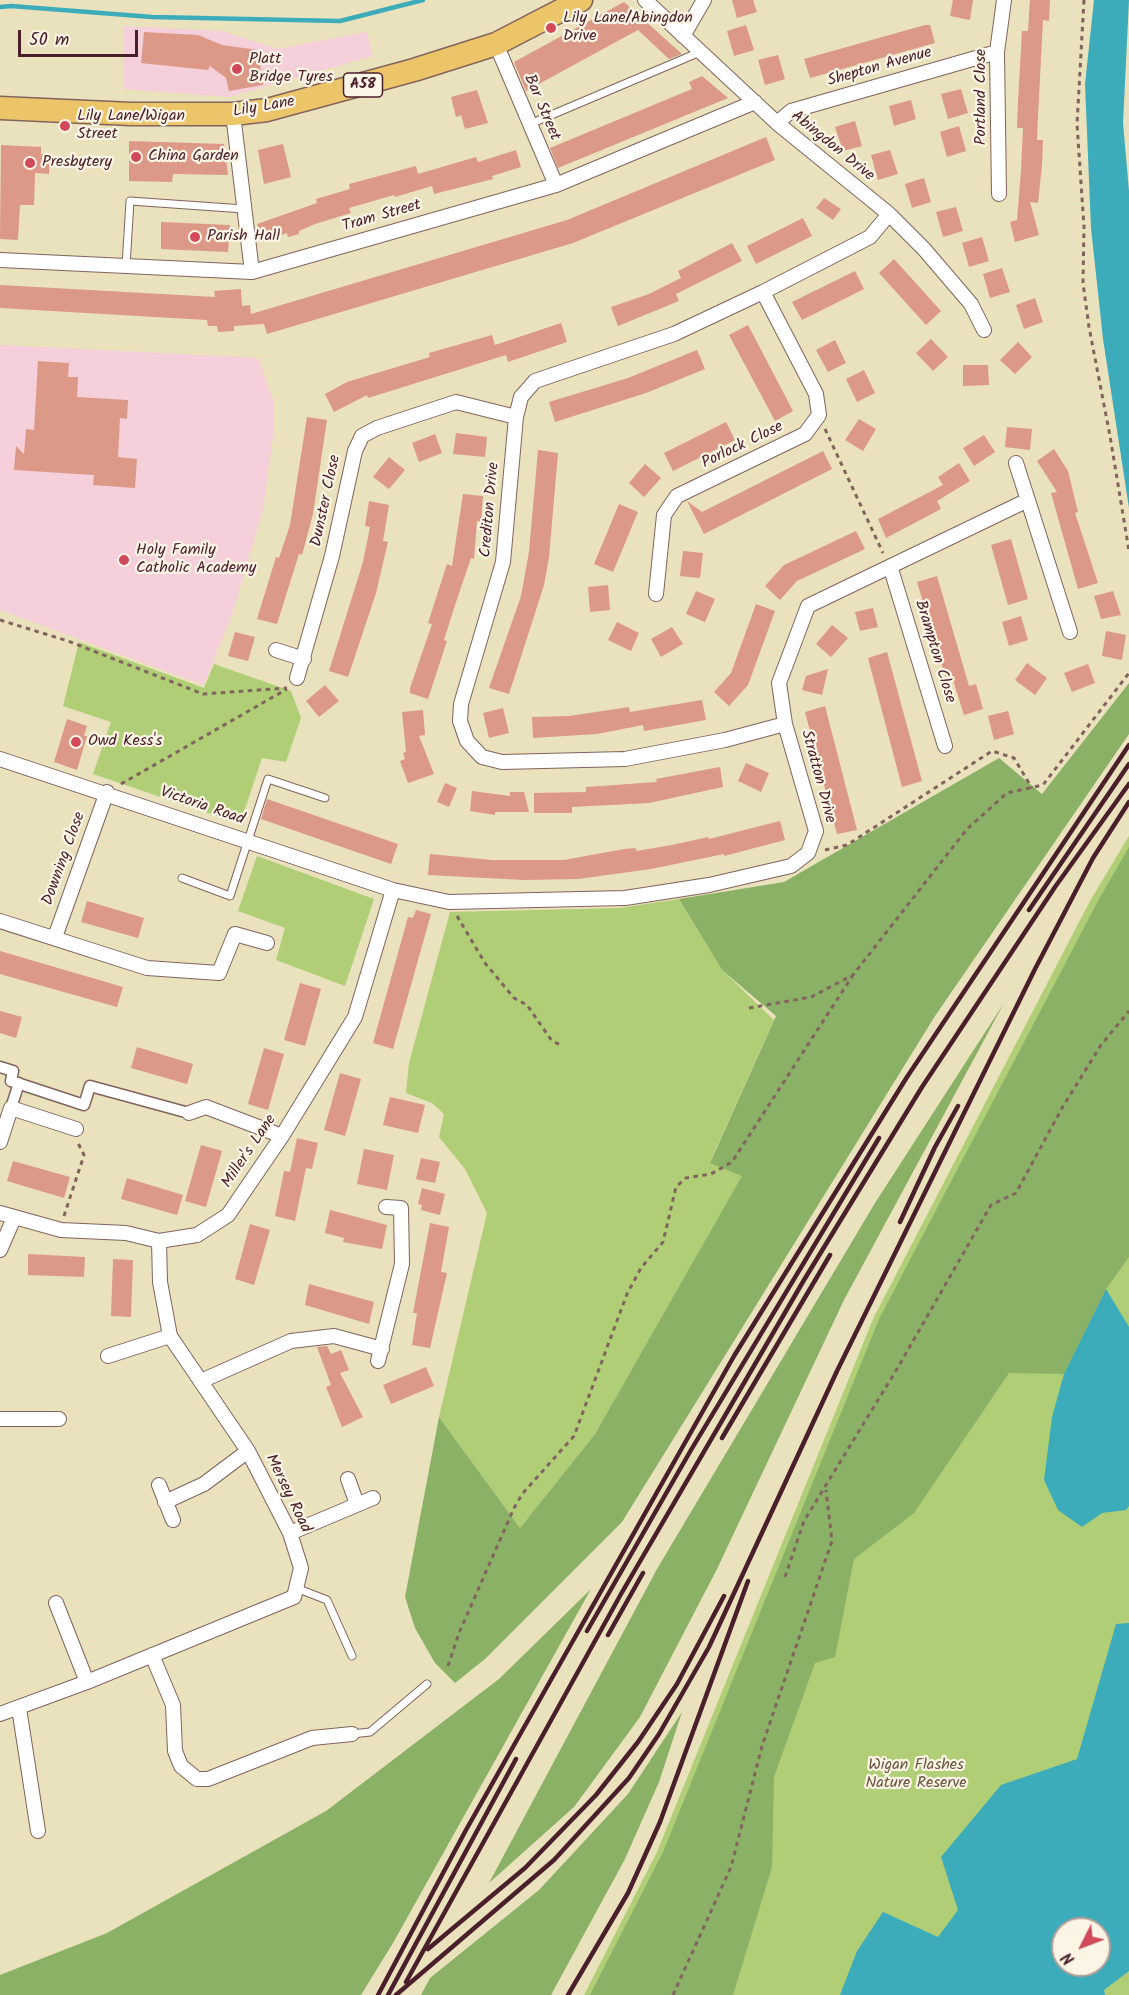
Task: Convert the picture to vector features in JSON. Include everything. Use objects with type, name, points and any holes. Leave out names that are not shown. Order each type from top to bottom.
[{"type":"main road","name":"Lily Lane","points":[[0,108],[132,114],[233,114],[267,110],[322,97],[496,44],[581,0]]},
{"type":"street","name":"Abingdon Drive","points":[[645,0],[777,123],[889,214],[924,249],[970,304],[984,330]]},
{"type":"street","points":[[683,36],[705,0]]},
{"type":"street","name":"Portland Close","points":[[999,194],[997,52],[1004,0]]},
{"type":"street","name":"Bar Street","points":[[496,44],[556,185]]},
{"type":"street","name":"Shepton Avenue","points":[[777,123],[791,111],[997,52]]},
{"type":"street","name":"Tram Street","points":[[0,260],[252,272],[556,185],[755,102]]},
{"type":"street","points":[[233,114],[252,272]]},
{"type":"street","name":"Crediton Drive","points":[[785,724],[725,740],[625,759],[502,762],[482,757],[467,741],[460,721],[461,704],[503,562],[516,417],[521,397],[535,381],[674,334],[763,292],[870,237],[889,214]]},
{"type":"street","points":[[763,292],[816,394],[819,415]]},
{"type":"street","name":"Dunster Close","points":[[297,678],[332,556],[355,451],[362,436],[377,428],[456,402],[516,417]]},
{"type":"street","name":"Porlock Close","points":[[656,594],[664,515],[677,496],[805,434],[819,415]]},
{"type":"street","points":[[1016,464],[1070,632]]},
{"type":"street","name":"Stratton Drive","points":[[808,853],[816,831],[785,724],[778,683],[808,606],[1028,500]]},
{"type":"street","name":"Brampton Close","points":[[891,568],[945,746]]},
{"type":"street","points":[[276,650],[304,659]]},
{"type":"street","name":"Victoria Road","points":[[0,759],[107,792],[393,890]]},
{"type":"street","name":"Downing Close","points":[[55,937],[107,792]]},
{"type":"street","points":[[393,890],[448,902],[625,898],[709,885],[791,866],[808,853]]},
{"type":"street","name":"Miller's Lane","points":[[0,1213],[61,1230],[126,1233],[159,1241],[197,1235],[228,1215],[282,1136],[355,1017],[393,890]]},
{"type":"street","points":[[0,921],[147,968],[219,973],[235,934],[267,943]]},
{"type":"street","points":[[0,1067],[13,1071],[11,1080],[84,1105],[90,1086],[189,1113],[206,1107],[282,1136]]},
{"type":"street","points":[[0,1142],[19,1083]]},
{"type":"street","points":[[10,1108],[76,1129]]},
{"type":"street","points":[[201,1381],[291,1341],[334,1336],[380,1355],[402,1264],[401,1208],[386,1207]]},
{"type":"street","points":[[0,1250],[14,1218]]},
{"type":"street","name":"Mersey Road","points":[[159,1241],[160,1282],[170,1336],[248,1451],[290,1533],[301,1568],[296,1588]]},
{"type":"street","points":[[108,1356],[170,1336]]},
{"type":"street","points":[[0,1419],[59,1419]]},
{"type":"street","points":[[165,1502],[204,1484],[248,1451]]},
{"type":"street","points":[[348,1479],[357,1504]]},
{"type":"street","points":[[159,1485],[173,1520]]},
{"type":"street","points":[[290,1533],[373,1498]]},
{"type":"street","points":[[0,1714],[87,1682],[294,1597],[296,1588]]},
{"type":"street","points":[[56,1604],[87,1682]]},
{"type":"street","points":[[152,1655],[173,1705],[175,1751],[181,1766],[197,1779],[208,1779],[312,1738],[352,1734]]},
{"type":"street","points":[[19,1708],[38,1831]]},
{"type":"lane","points":[[530,124],[700,52]]},
{"type":"lane","points":[[126,266],[130,201],[244,209]]},
{"type":"lane","points":[[182,878],[230,896],[268,779],[325,798]]},
{"type":"lane","points":[[296,1588],[327,1600],[352,1656]]},
{"type":"lane","points":[[352,1734],[370,1732],[427,1684]]},
{"type":"path","points":[[1084,0],[1077,124],[1084,227],[1083,283],[1129,551]]},
{"type":"path","points":[[819,415],[891,568]]},
{"type":"path","points":[[0,620],[68,641],[203,694],[290,687],[107,792]]},
{"type":"path","points":[[448,1666],[484,1572],[504,1534],[514,1508],[523,1493],[574,1436],[627,1294],[641,1268],[663,1242],[676,1187],[686,1178],[711,1174],[732,1162],[853,975],[967,829],[1007,793],[1043,785],[1129,673]]},
{"type":"path","points":[[808,853],[847,845],[992,751],[1014,758],[1032,788]]},
{"type":"path","points":[[448,902],[485,963],[514,998],[527,1005],[552,1041],[561,1045]]},
{"type":"path","points":[[749,1008],[811,997],[853,975]]},
{"type":"path","points":[[785,1577],[804,1521],[826,1488],[991,1205],[1016,1193],[1073,1090],[1101,1045],[1129,1011]]},
{"type":"path","points":[[61,1230],[84,1155],[74,1134],[76,1129]]},
{"type":"path","points":[[673,1995],[731,1867],[762,1746],[832,1541],[826,1488]]},
{"type":"shaded area","points":[[123,26],[222,31],[277,49],[367,32],[373,56],[229,97],[123,89]]},
{"type":"shaded area","name":"Holy Family Catholic Academy","points":[[0,345],[258,358],[274,402],[273,437],[263,509],[233,612],[204,685],[0,610]]},
{"type":"green space","points":[[79,642],[204,688],[214,664],[291,691],[301,718],[286,762],[262,758],[240,824],[93,774],[111,722],[63,706]]},
{"type":"green space","points":[[1129,683],[1129,734],[935,1016],[622,1522],[485,1659],[455,1683],[435,1663],[415,1628],[405,1597],[439,1417],[520,1528],[595,1434],[742,1176],[710,1163],[776,1016],[722,970],[679,899],[784,882],[999,758],[1042,794]]},
{"type":"green space","name":"Wigan Flashes Nature Reserve","points":[[1129,836],[1129,1995],[584,1995],[657,1852],[873,1319],[1090,901]]},
{"type":"green space","points":[[1129,847],[1129,1257],[1106,1289],[1064,1374],[1009,1373],[914,1513],[854,1559],[835,1657],[815,1663],[774,1777],[772,1867],[733,1995],[590,1995],[663,1852],[879,1319],[1099,899]]},
{"type":"green space","points":[[257,856],[374,899],[345,986],[276,960],[285,928],[238,911]]},
{"type":"green space","points":[[679,899],[722,970],[774,1020],[710,1162],[743,1176],[595,1434],[520,1528],[439,1417],[487,1213],[465,1169],[439,1137],[444,1114],[432,1103],[406,1093],[409,1063],[450,912],[619,908]]},
{"type":"green space","points":[[1004,1003],[844,1300],[717,1569],[640,1717],[574,1807],[489,1883],[657,1569],[875,1203]]},
{"type":"green space","points":[[591,1589],[393,1943],[361,1995],[0,1995],[0,1975],[107,1933],[326,1811],[499,1679]]},
{"type":"green space","points":[[682,1712],[659,1782],[625,1859],[551,1995],[421,1995],[430,1978],[539,1890],[628,1794]]},
{"type":"water","points":[[1094,0],[1129,0],[1123,123],[1129,191],[1129,508],[1103,339],[1091,228],[1085,84]]},
{"type":"water","points":[[1106,1289],[1129,1327],[1129,1506],[1126,1510],[1102,1513],[1082,1527],[1058,1510],[1044,1480],[1052,1417],[1064,1374]]},
{"type":"water","points":[[1129,1623],[1129,1971],[1104,1990],[1105,1995],[840,1995],[857,1951],[883,1912],[938,1937],[958,1910],[941,1857],[1001,1785],[1077,1759],[1116,1624]]},
{"type":"building","points":[[732,0],[753,0],[757,12],[737,18]]},
{"type":"building","points":[[953,0],[973,0],[970,20],[950,16]]},
{"type":"building","points":[[1030,0],[1050,0],[1049,21],[1043,20],[1038,116],[1037,140],[1043,140],[1042,165],[1038,203],[1030,202],[1039,235],[1015,242],[1010,222],[1017,220],[1023,128],[1017,128],[1022,31],[1028,31]]},
{"type":"building","points":[[624,2],[682,54],[669,59],[638,30],[526,91],[514,62]]},
{"type":"building","points":[[746,25],[754,50],[734,56],[727,31]]},
{"type":"building","points":[[930,25],[935,43],[810,78],[804,59]]},
{"type":"building","points":[[144,32],[198,35],[222,45],[258,50],[263,85],[229,91],[226,78],[210,66],[208,70],[141,63]]},
{"type":"building","points":[[778,55],[785,79],[765,85],[758,60]]},
{"type":"building","points":[[702,76],[728,98],[558,168],[550,148],[692,89],[689,82]]},
{"type":"building","points":[[961,89],[968,113],[948,119],[941,94]]},
{"type":"building","points":[[477,90],[488,123],[465,129],[461,115],[456,117],[451,97]]},
{"type":"building","points":[[911,100],[916,119],[894,126],[889,106]]},
{"type":"building","points":[[855,121],[862,146],[843,151],[835,127]]},
{"type":"building","points":[[959,126],[966,151],[947,157],[940,132]]},
{"type":"building","points":[[766,137],[775,160],[573,243],[267,334],[264,324],[234,326],[234,331],[218,332],[217,326],[208,326],[207,320],[0,308],[0,285],[215,297],[214,291],[241,289],[242,306],[250,305],[251,314],[567,220]]},
{"type":"building","points":[[129,141],[224,144],[228,175],[173,174],[172,182],[129,181]]},
{"type":"building","points":[[283,144],[291,177],[264,184],[258,150]]},
{"type":"building","points":[[1,145],[41,147],[41,154],[50,154],[49,174],[35,173],[34,205],[20,205],[18,240],[0,239]]},
{"type":"building","points":[[516,150],[521,167],[492,176],[493,179],[434,194],[432,186],[395,197],[394,195],[349,208],[351,213],[315,224],[299,231],[299,234],[288,237],[287,233],[263,241],[257,224],[317,203],[316,199],[350,189],[349,184],[416,166],[418,174],[476,157],[478,162]]},
{"type":"building","points":[[890,150],[898,174],[878,180],[871,155]]},
{"type":"building","points":[[924,178],[931,202],[912,208],[905,184]]},
{"type":"building","points":[[824,198],[841,209],[833,220],[816,208]]},
{"type":"building","points":[[956,207],[963,231],[943,237],[936,212]]},
{"type":"building","points":[[803,218],[812,236],[756,264],[747,246]]},
{"type":"building","name":"Parish Hall","points":[[161,222],[230,225],[228,252],[161,249]]},
{"type":"building","points":[[982,237],[989,261],[969,267],[962,243]]},
{"type":"building","points":[[732,243],[742,261],[676,294],[679,301],[618,326],[611,307],[649,294],[681,278],[678,271]]},
{"type":"building","points":[[894,259],[941,311],[926,325],[879,273]]},
{"type":"building","points":[[1002,268],[1010,292],[990,298],[983,274]]},
{"type":"building","points":[[855,271],[864,289],[802,320],[792,302]]},
{"type":"building","points":[[1035,298],[1043,322],[1024,329],[1016,305]]},
{"type":"building","points":[[561,323],[567,342],[508,362],[506,355],[368,398],[367,395],[334,412],[325,394],[347,382],[430,357],[429,353],[492,335],[495,345]]},
{"type":"building","points":[[748,325],[793,411],[775,421],[729,335]]},
{"type":"building","points":[[931,339],[948,357],[933,371],[916,353]]},
{"type":"building","points":[[835,340],[846,363],[828,372],[816,350]]},
{"type":"building","points":[[1018,342],[1032,357],[1015,374],[1000,360]]},
{"type":"building","points":[[697,350],[705,369],[646,393],[555,422],[549,402],[628,378]]},
{"type":"building","points":[[38,361],[69,363],[68,377],[78,377],[77,397],[128,400],[127,419],[120,418],[118,457],[137,459],[135,488],[93,485],[94,475],[14,470],[16,446],[24,454],[26,429],[34,430]]},
{"type":"building","points":[[963,365],[988,365],[989,385],[963,386]]},
{"type":"building","points":[[864,370],[875,393],[857,402],[846,379]]},
{"type":"building","points":[[307,417],[327,420],[313,514],[302,555],[299,554],[277,624],[257,619],[276,557],[279,558],[290,525]]},
{"type":"building","points":[[859,419],[876,429],[863,451],[845,440]]},
{"type":"building","points":[[726,422],[735,440],[673,471],[664,453]]},
{"type":"building","points":[[1007,427],[1032,429],[1030,450],[1005,447]]},
{"type":"building","points":[[456,433],[487,437],[485,457],[453,454]]},
{"type":"building","points":[[435,434],[442,453],[419,462],[412,443]]},
{"type":"building","points":[[984,435],[995,452],[974,466],[963,448]]},
{"type":"building","points":[[1054,449],[1068,471],[1078,512],[1075,513],[1098,583],[1078,589],[1051,493],[1057,492],[1037,461]]},
{"type":"building","points":[[538,450],[558,453],[549,557],[544,585],[509,694],[489,688],[521,596],[529,552]]},
{"type":"building","points":[[823,451],[832,469],[704,534],[687,501],[702,512]]},
{"type":"building","points":[[389,457],[405,470],[389,489],[373,477]]},
{"type":"building","points":[[959,463],[970,481],[937,501],[941,509],[886,538],[878,519],[943,485],[938,477]]},
{"type":"building","points":[[645,464],[661,478],[644,497],[629,483]]},
{"type":"building","points":[[463,494],[483,496],[481,522],[477,521],[474,559],[471,558],[455,605],[444,640],[447,641],[428,699],[410,693],[410,688],[432,624],[428,623],[447,564],[452,566]]},
{"type":"building","points":[[369,501],[389,505],[383,541],[388,542],[376,593],[348,677],[329,671],[363,562],[370,527],[365,526]]},
{"type":"building","points":[[619,504],[638,512],[613,572],[594,564]]},
{"type":"building","points":[[856,531],[865,549],[797,581],[780,600],[765,586],[784,565]]},
{"type":"building","points":[[1011,539],[1028,599],[1008,605],[991,545]]},
{"type":"building","points":[[683,551],[703,553],[700,578],[680,576]]},
{"type":"building","points":[[937,576],[969,686],[976,684],[983,709],[964,715],[952,677],[946,679],[917,582]]},
{"type":"building","points":[[608,585],[610,610],[590,612],[588,587]]},
{"type":"building","points":[[696,591],[715,599],[705,622],[686,614]]},
{"type":"building","points":[[1113,591],[1121,615],[1101,619],[1094,596]]},
{"type":"building","points":[[756,604],[775,611],[748,685],[729,706],[714,692],[731,673]]},
{"type":"building","points":[[873,608],[878,627],[860,631],[855,612]]},
{"type":"building","points":[[1021,616],[1028,640],[1009,646],[1002,622]]},
{"type":"building","points":[[617,622],[639,633],[631,651],[608,640]]},
{"type":"building","points":[[832,625],[848,638],[831,657],[816,644]]},
{"type":"building","points":[[672,627],[683,644],[661,657],[651,639]]},
{"type":"building","points":[[1106,631],[1126,635],[1122,660],[1102,656]]},
{"type":"building","points":[[235,632],[255,637],[248,661],[228,656]]},
{"type":"building","points":[[887,652],[922,781],[902,787],[868,658]]},
{"type":"building","points":[[1027,663],[1047,678],[1035,695],[1015,680]]},
{"type":"building","points":[[1088,664],[1095,683],[1072,692],[1064,673]]},
{"type":"building","points":[[828,669],[822,695],[802,690],[806,676]]},
{"type":"building","points":[[325,685],[339,701],[319,717],[306,701]]},
{"type":"building","points":[[702,700],[706,720],[644,731],[643,725],[597,734],[533,738],[532,717],[569,716],[629,707],[630,712]]},
{"type":"building","points":[[825,706],[857,830],[837,834],[805,712]]},
{"type":"building","points":[[503,708],[509,733],[489,738],[483,713]]},
{"type":"building","points":[[423,710],[425,735],[419,736],[434,774],[408,783],[400,761],[405,759],[403,753],[406,752],[402,712]]},
{"type":"building","points":[[1008,711],[1014,734],[994,740],[988,716]]},
{"type":"building","name":"Owd Kess's","points":[[67,719],[87,726],[84,736],[87,736],[77,770],[54,762]]},
{"type":"building","points":[[746,763],[769,773],[761,792],[738,781]]},
{"type":"building","points":[[720,767],[723,787],[649,803],[572,807],[572,813],[534,813],[534,793],[586,792],[586,787],[657,782],[656,779]]},
{"type":"building","points":[[445,783],[457,788],[449,807],[437,802]]},
{"type":"building","points":[[472,791],[510,796],[510,792],[524,792],[529,812],[495,812],[495,815],[470,811]]},
{"type":"building","points":[[267,799],[398,844],[391,864],[261,819]]},
{"type":"building","points":[[780,821],[785,840],[724,856],[724,854],[651,869],[578,879],[524,880],[428,875],[430,854],[492,860],[564,860],[624,849],[636,848],[636,851],[708,837],[709,839]]},
{"type":"building","points":[[87,901],[144,918],[138,938],[81,922]]},
{"type":"building","points":[[416,910],[431,914],[393,1049],[373,1043],[408,917],[413,918]]},
{"type":"building","points":[[0,951],[123,987],[117,1007],[0,974]]},
{"type":"building","points":[[300,983],[321,989],[305,1046],[284,1040]]},
{"type":"building","points":[[0,1011],[22,1017],[16,1038],[0,1033]]},
{"type":"building","points":[[137,1047],[193,1064],[187,1084],[131,1068]]},
{"type":"building","points":[[264,1048],[284,1054],[268,1110],[248,1104]]},
{"type":"building","points":[[340,1073],[361,1079],[345,1136],[324,1130]]},
{"type":"building","points":[[390,1097],[425,1105],[418,1133],[383,1125]]},
{"type":"building","points":[[297,1138],[318,1143],[312,1169],[306,1168],[295,1221],[275,1216],[284,1171],[290,1172]]},
{"type":"building","points":[[201,1145],[222,1151],[206,1207],[185,1201]]},
{"type":"building","points":[[364,1149],[394,1155],[387,1190],[357,1184]]},
{"type":"building","points":[[421,1158],[440,1162],[435,1183],[416,1179]]},
{"type":"building","points":[[13,1161],[70,1177],[64,1198],[7,1181]]},
{"type":"building","points":[[127,1178],[183,1195],[177,1215],[121,1199]]},
{"type":"building","points":[[422,1188],[445,1194],[440,1215],[421,1210],[422,1205],[418,1204]]},
{"type":"building","points":[[330,1210],[387,1225],[382,1249],[343,1242],[344,1238],[325,1233]]},
{"type":"building","points":[[430,1223],[449,1227],[441,1272],[447,1273],[430,1348],[412,1345],[417,1313],[413,1313]]},
{"type":"building","points":[[250,1224],[270,1230],[254,1285],[235,1279]]},
{"type":"building","points":[[28,1254],[85,1257],[84,1277],[28,1275]]},
{"type":"building","points":[[113,1259],[133,1260],[131,1317],[111,1316]]},
{"type":"building","points":[[309,1284],[374,1302],[369,1324],[305,1305]]},
{"type":"building","points":[[327,1346],[331,1354],[341,1350],[349,1370],[340,1373],[363,1417],[342,1427],[326,1387],[331,1385],[317,1347]]},
{"type":"building","points":[[426,1367],[434,1386],[391,1404],[383,1385]]},
{"type":"waterway","points":[[0,7],[152,17],[340,21],[423,0]]},
{"type":"railway","points":[[378,1995],[466,1830],[734,1356],[907,1077],[1129,745]]},
{"type":"railway","points":[[1029,910],[1129,764]]},
{"type":"railway","points":[[406,1982],[621,1594],[804,1280],[922,1087],[1055,887],[1129,784]]},
{"type":"railway","points":[[396,1995],[554,1860],[629,1778],[659,1734],[709,1647],[837,1371],[1035,969],[1093,858],[1129,802]]},
{"type":"railway","points":[[900,1222],[935,1147],[958,1106]]},
{"type":"railway","points":[[587,1631],[691,1450],[879,1138]]},
{"type":"railway","points":[[722,1438],[830,1255]]},
{"type":"railway","points":[[608,1635],[643,1573]]},
{"type":"railway","points":[[568,1995],[628,1893],[660,1822],[748,1581]]},
{"type":"railway","points":[[428,1949],[525,1868],[596,1795],[638,1742],[677,1684],[724,1596]]},
{"type":"railway","points":[[388,1995],[516,1759]]},
{"type":"place","name":"Lily Lane/Abingdon Drive","points":[[551,28]]},
{"type":"place","name":"Platt Bridge Tyres","points":[[237,69]]},
{"type":"place","name":"Lily Lane/Wigan Street","points":[[65,126]]},
{"type":"place","name":"China Garden","points":[[136,157]]},
{"type":"place","name":"Presbytery","points":[[30,163]]},
{"type":"place","name":"Parish Hall","points":[[195,237]]},
{"type":"place","name":"Holy Family Catholic Academy","points":[[124,560]]},
{"type":"place","name":"Owd Kess's","points":[[76,742]]}]
